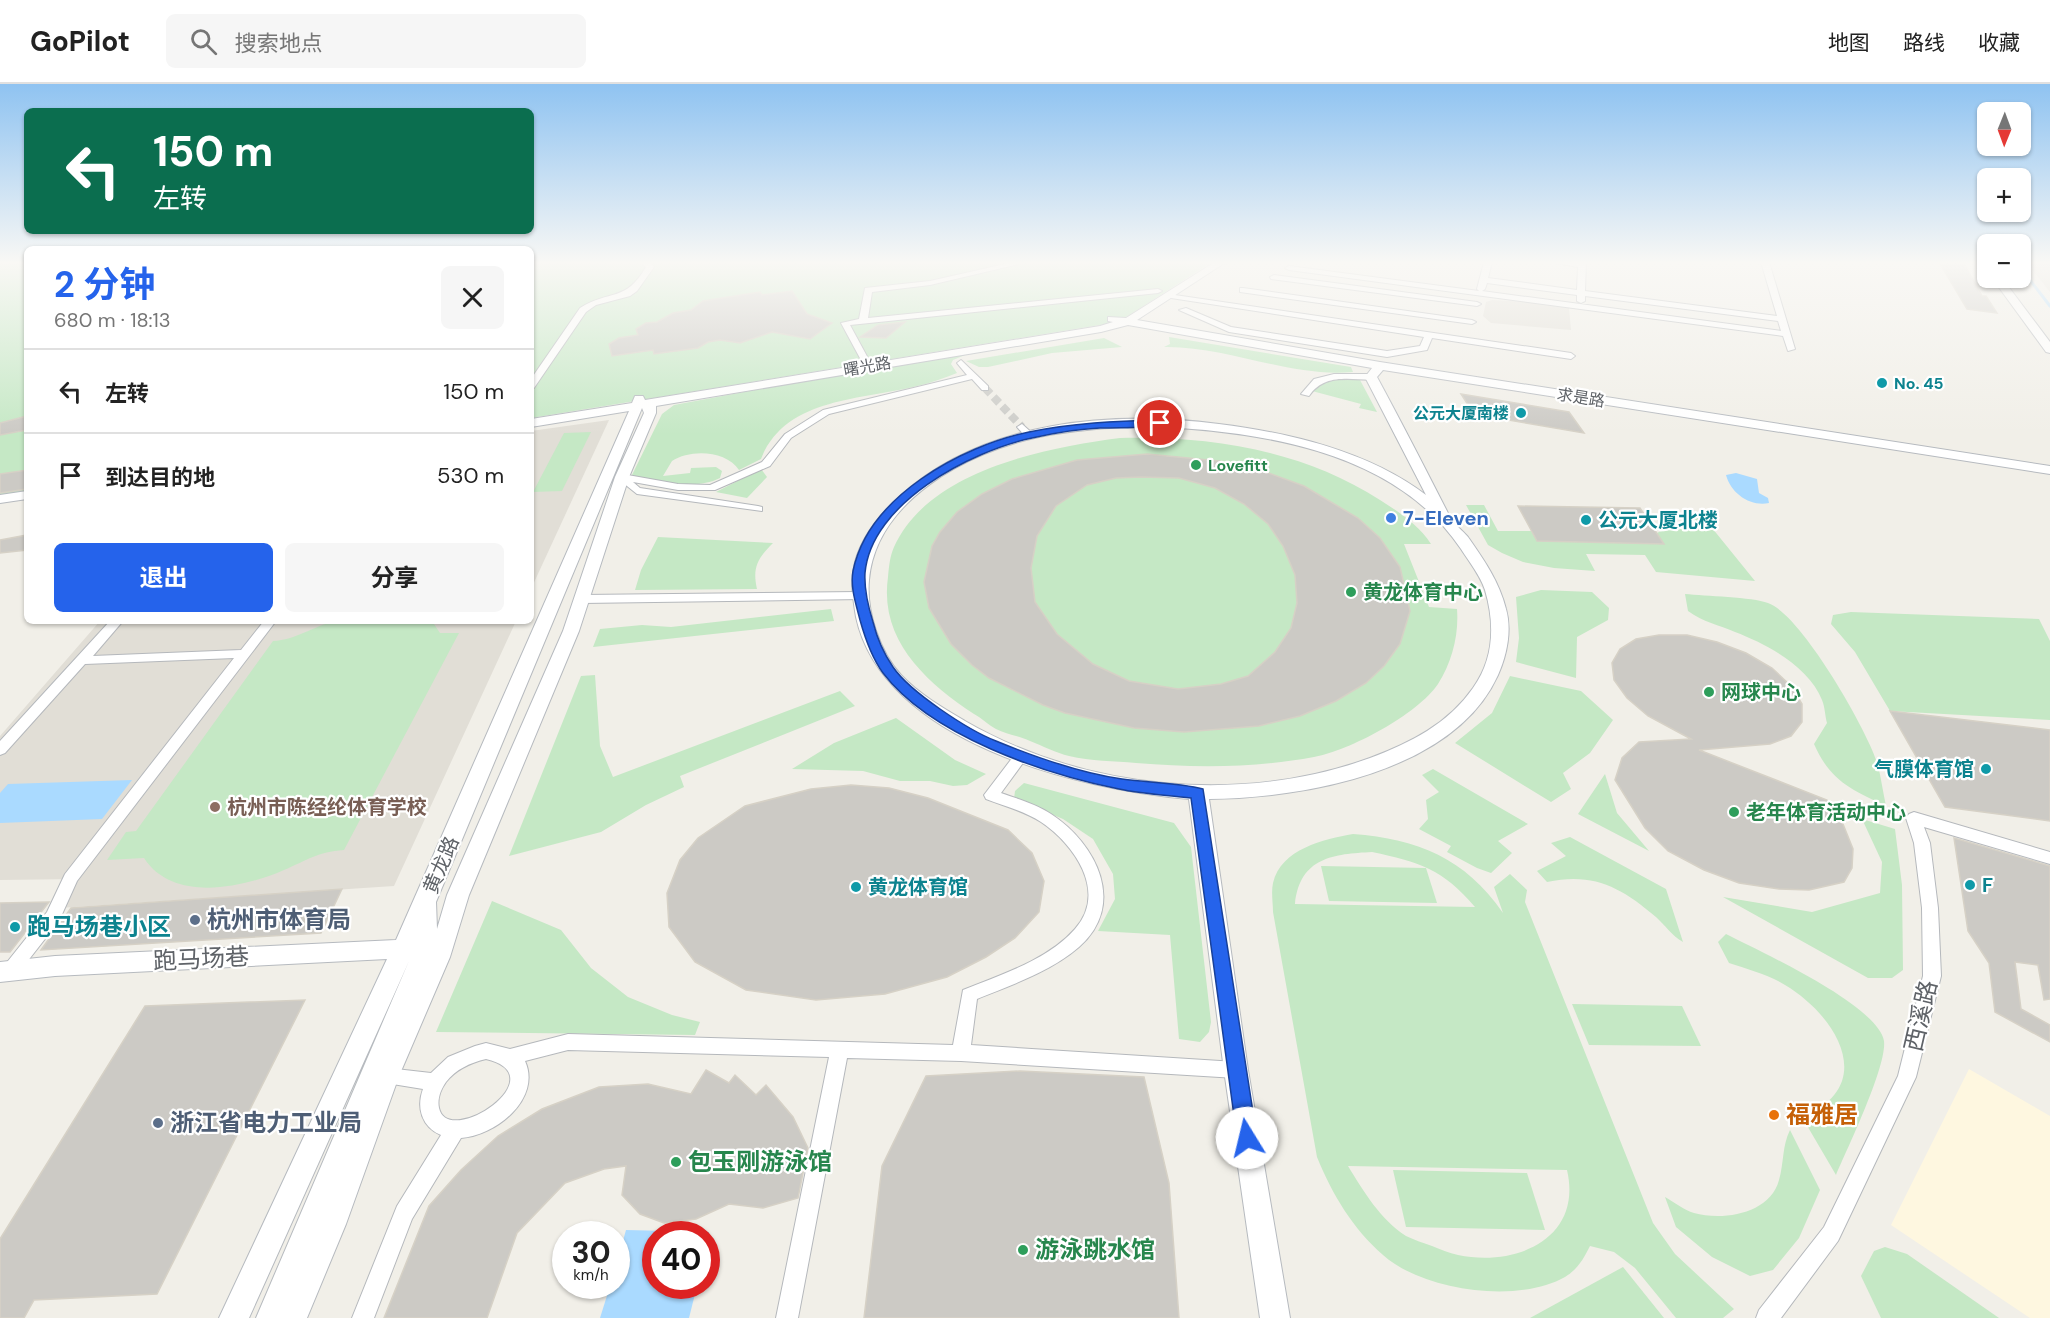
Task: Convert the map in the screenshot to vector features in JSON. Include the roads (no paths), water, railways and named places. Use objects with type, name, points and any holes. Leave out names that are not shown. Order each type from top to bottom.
[{"type":"main road","name":"曙光路","points":[[534,416],[642,404],[865,360],[1108,320]]},
{"type":"main road","name":"求是路","points":[[1115,320],[1380,366],[2050,471]]},
{"type":"main road","name":"曙光路","points":[[534,422],[1131,320]]},
{"type":"main road","points":[[2028,320],[2050,350]]},
{"type":"main road","points":[[1380,366],[1371,377],[1445,518],[1491,583],[1500,612],[1498,660],[1485,690],[1455,719],[1426,741],[1404,752],[1348,772],[1287,788],[1198,793],[1120,784],[1020,756],[990,744],[952,723],[899,683],[884,664],[871,638],[860,596],[859,572],[869,541],[889,513],[909,493],[973,454],[1025,431],[1141,422],[1197,424],[1254,431],[1342,458],[1395,480],[1445,518]]},
{"type":"main road","name":"黄龙路","points":[[234,1318],[426,900],[535,645],[642,404],[650,413],[629,484],[566,642],[458,895],[439,957],[387,1076],[332,1224],[292,1318]]},
{"type":"main road","points":[[0,492],[24,489]]},
{"type":"main road","points":[[0,499],[24,495]]},
{"type":"main road","points":[[535,645],[544,638],[554,635],[566,642]]},
{"type":"main road","points":[[1198,793],[1236,1070],[1275,1318]]},
{"type":"main road","points":[[271,1318],[425,951],[426,900]]},
{"type":"main road","name":"跑马场巷","points":[[5,972],[55,966],[402,949]]},
{"type":"street","points":[[534,382],[576,320]]},
{"type":"street","points":[[865,360],[845,323],[877,320]]},
{"type":"street","points":[[1206,320],[1229,329],[1387,354],[1424,348],[1429,335]]},
{"type":"street","points":[[1327,320],[1571,356]]},
{"type":"street","points":[[1455,320],[1472,322],[1466,340]]},
{"type":"street","points":[[1680,320],[1787,334]]},
{"type":"street","points":[[1782,320],[1791,349]]},
{"type":"street","points":[[961,363],[985,388]]},
{"type":"street","points":[[629,484],[711,488],[766,464],[788,435],[826,412],[974,376]]},
{"type":"street","points":[[1306,394],[1317,380],[1332,377],[1371,377]]},
{"type":"street","points":[[629,484],[758,508]]},
{"type":"street","points":[[582,599],[860,596]]},
{"type":"street","points":[[0,750],[114,624]]},
{"type":"street","points":[[5,972],[53,916],[71,878],[268,624]]},
{"type":"street","points":[[82,660],[244,654]]},
{"type":"street","points":[[961,1053],[969,995],[1048,958],[1082,933],[1096,904],[1095,872],[1075,841],[1045,817],[991,795],[1020,756]]},
{"type":"street","name":"西溪路","points":[[1767,1318],[1831,1234],[1907,1077],[1932,976],[1930,909],[1922,843],[1914,818],[2050,858]]},
{"type":"street","points":[[510,1057],[568,1042],[961,1053],[1236,1070]]},
{"type":"street","points":[[787,1318],[840,1049]]},
{"type":"street","points":[[499,1052],[510,1057],[518,1065],[519,1088],[512,1101],[486,1123],[470,1129],[455,1130],[441,1126],[432,1119],[429,1101],[435,1082],[457,1060],[472,1054],[499,1052]]},
{"type":"street","points":[[387,1076],[435,1082]]},
{"type":"street","points":[[363,1318],[404,1213],[455,1130]]},
{"type":"water","points":[[1736,473],[1757,479],[1759,493],[1768,498],[1769,503],[1755,503],[1737,493],[1726,475]]},
{"type":"water","points":[[132,780],[102,819],[0,823],[0,793],[8,784]]},
{"type":"water","points":[[630,1230],[642,1230],[642,1299],[694,1299],[689,1318],[600,1318],[606,1299],[630,1299]]},
{"type":"tunnel","points":[[985,388],[1022,427]]},
{"type":"place","name":"No. 45","points":[[1882,383]]},
{"type":"place","name":"公元大厦南楼","points":[[1521,413]]},
{"type":"place","name":"Lovefitt","points":[[1196,465]]},
{"type":"place","name":"7-Eleven","points":[[1391,518]]},
{"type":"place","name":"公元大厦北楼","points":[[1586,520]]},
{"type":"place","name":"黄龙体育中心","points":[[1351,592]]},
{"type":"place","name":"网球中心","points":[[1709,692]]},
{"type":"place","name":"气膜体育馆","points":[[1986,769]]},
{"type":"place","name":"杭州市陈经纶体育学校","points":[[215,807]]},
{"type":"place","name":"老年体育活动中心","points":[[1734,812]]},
{"type":"place","name":"F","points":[[1970,885]]},
{"type":"place","name":"黄龙体育馆","points":[[856,887]]},
{"type":"place","name":"杭州市体育局","points":[[195,920]]},
{"type":"place","name":"跑马场巷小区","points":[[15,927]]},
{"type":"place","name":"福雅居","points":[[1774,1115]]},
{"type":"place","name":"浙江省电力工业局","points":[[158,1123]]},
{"type":"place","name":"包玉刚游泳馆","points":[[676,1162]]},
{"type":"place","name":"游泳跳水馆","points":[[1023,1250]]}]
